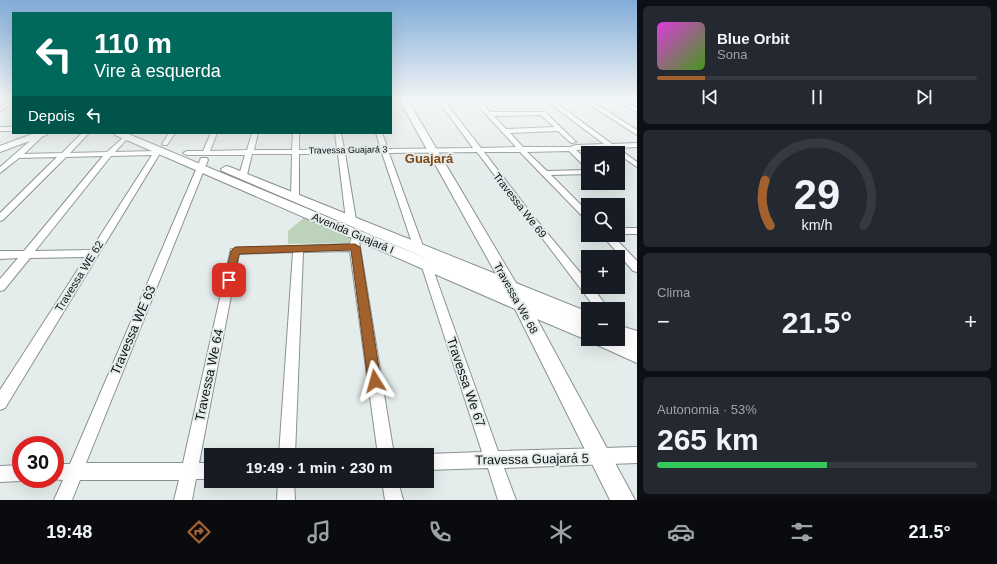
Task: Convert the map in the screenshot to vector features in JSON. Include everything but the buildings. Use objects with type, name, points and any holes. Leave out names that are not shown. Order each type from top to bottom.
[{"type":"main road","name":"Travessa We 68","points":[[416,122],[520,303],[599,457],[623,500]]},
{"type":"main road","points":[[0,147],[33,134]]},
{"type":"main road","points":[[0,147],[40,134]]},
{"type":"main road","name":"Avenida Guajará I","points":[[127,134],[187,153],[352,226],[420,250],[581,316]]},
{"type":"main road","name":"Avenida Guajará I","points":[[163,145],[243,175],[295,198],[426,264],[520,303],[581,331]]},
{"type":"main road","points":[[625,335],[637,339]]},
{"type":"main road","points":[[617,346],[637,355]]},
{"type":"street","name":"Travessa We 69","points":[[457,122],[597,302]]},
{"type":"street","points":[[497,122],[581,210]]},
{"type":"street","points":[[552,122],[581,156]]},
{"type":"street","points":[[579,122],[637,165]]},
{"type":"street","points":[[620,122],[637,133]]},
{"type":"street","points":[[0,129],[12,128]]},
{"type":"street","points":[[505,131],[559,129]]},
{"type":"street","points":[[0,171],[42,134]]},
{"type":"street","points":[[0,218],[85,134]]},
{"type":"street","points":[[0,287],[127,134]]},
{"type":"street","name":"Travessa WE 63","points":[[63,500],[214,134]]},
{"type":"street","points":[[243,175],[255,134]]},
{"type":"street","points":[[295,198],[296,134]]},
{"type":"street","points":[[338,134],[385,448]]},
{"type":"street","points":[[379,134],[420,250]]},
{"type":"street","name":"Travessa Guajará 3","points":[[203,160],[249,152],[478,150],[521,149],[572,145],[576,147],[637,144]]},
{"type":"street","points":[[18,156],[110,154],[163,145]]},
{"type":"street","name":"Travessa WE 62","points":[[0,403],[163,145]]},
{"type":"street","points":[[545,173],[581,172]]},
{"type":"street","points":[[625,232],[637,231]]},
{"type":"street","points":[[613,242],[637,268]]},
{"type":"street","points":[[287,448],[298,248],[355,247]]},
{"type":"street","name":"Travessa We 64","points":[[183,500],[235,251],[298,248]]},
{"type":"street","points":[[0,255],[94,253]]},
{"type":"street","name":"Travessa We 67","points":[[426,264],[507,500]]},
{"type":"street","name":"Travessa Guajará 5","points":[[434,462],[637,455]]},
{"type":"street","points":[[64,472],[204,471]]},
{"type":"street","points":[[0,474],[12,473]]},
{"type":"street","points":[[286,488],[286,500]]},
{"type":"street","points":[[391,488],[394,500]]},
{"type":"green space","points":[[306,216],[349,234],[349,243],[288,244],[288,231]]},
{"type":"district","name":"Guajará","points":[[429,158]]},
{"type":"route","points":[[229,280],[235,251],[355,247],[375,381]]}]
